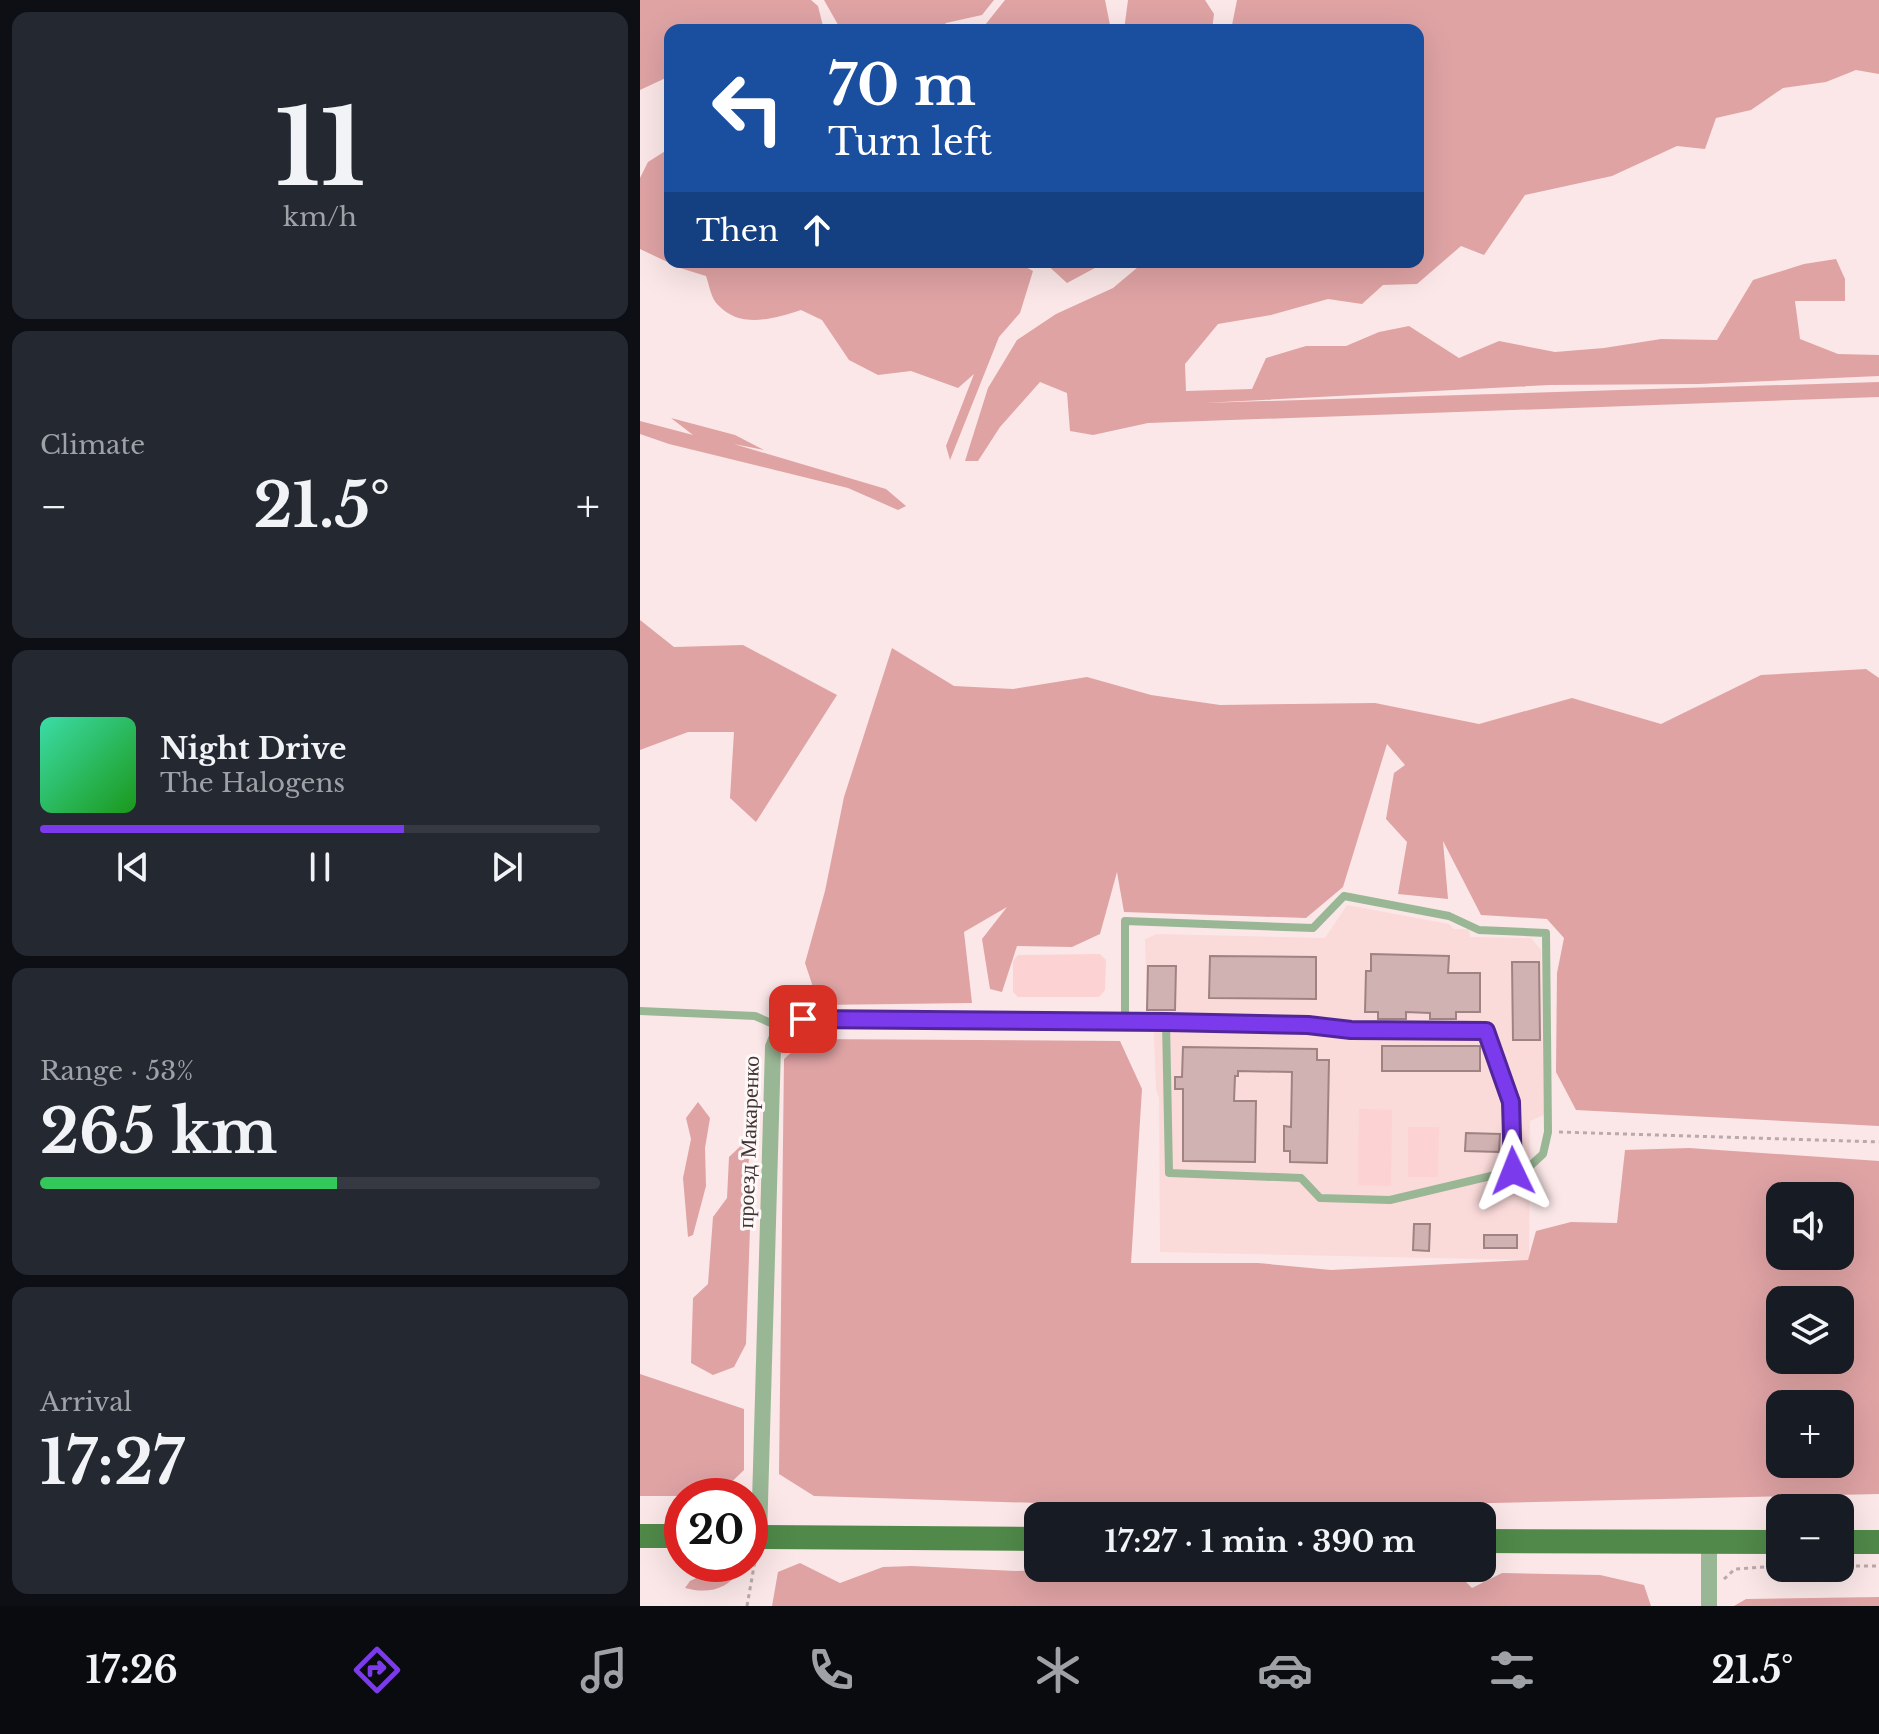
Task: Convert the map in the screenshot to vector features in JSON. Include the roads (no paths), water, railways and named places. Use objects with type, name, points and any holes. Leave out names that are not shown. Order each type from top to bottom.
[{"type":"main road","points":[[640,1536],[664,1536]]},
{"type":"main road","points":[[768,1537],[1024,1539]]},
{"type":"main road","points":[[1496,1541],[1766,1542]]},
{"type":"main road","points":[[1854,1542],[1879,1542]]},
{"type":"street","points":[[781,1027],[803,1019],[1159,1022]]},
{"type":"street","name":"проезд Макаренко","points":[[757,1478],[773,1047],[781,1027]]},
{"type":"street","points":[[1709,1542],[1709,1606]]},
{"type":"lane","points":[[1125,1022],[1125,921],[1313,928],[1344,896],[1449,916],[1479,930],[1546,933],[1548,1132],[1543,1154],[1529,1167],[1513,1171],[1390,1200],[1320,1198],[1301,1178],[1169,1173],[1159,1022],[1308,1025],[1351,1030],[1486,1031],[1511,1102],[1513,1171]]},
{"type":"lane","points":[[640,1011],[755,1016],[781,1027]]}]
